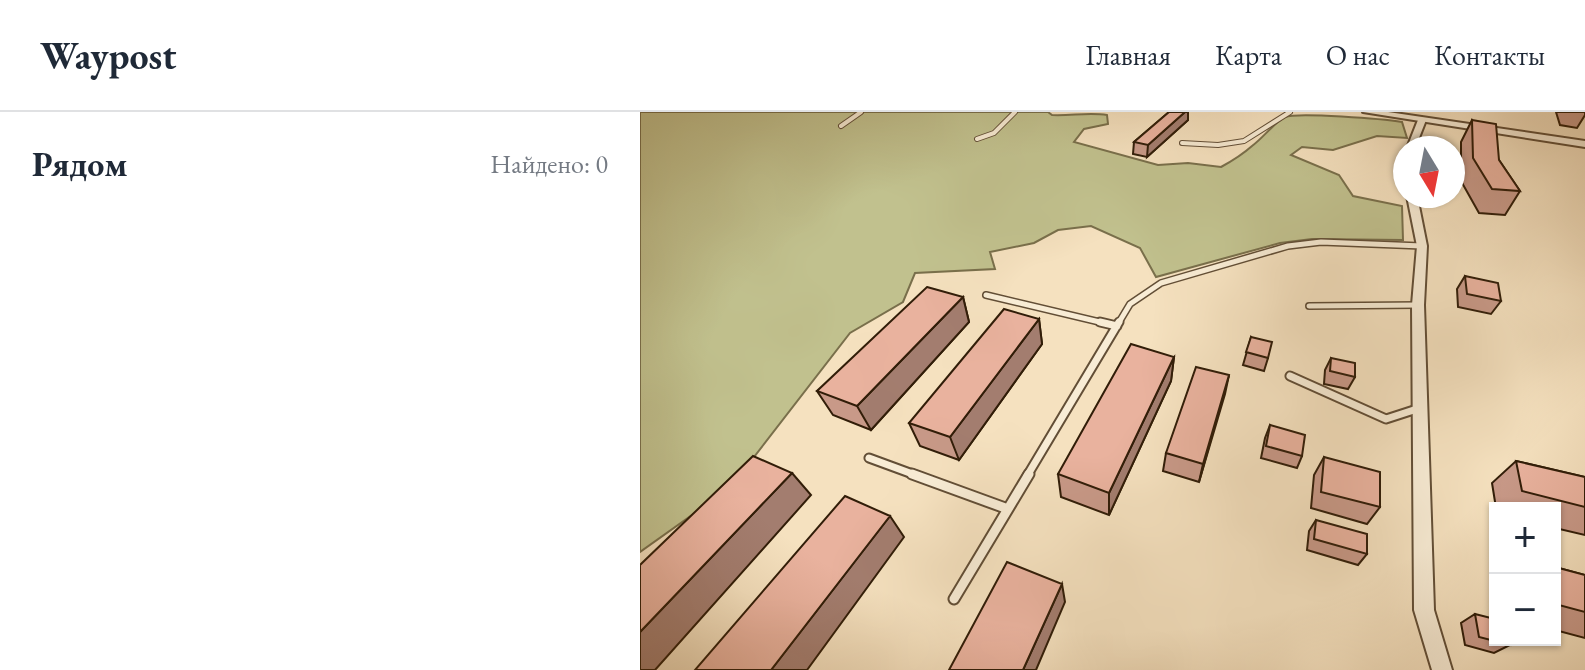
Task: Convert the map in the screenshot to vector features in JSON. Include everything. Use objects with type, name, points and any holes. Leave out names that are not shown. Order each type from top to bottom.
[{"type":"street","points":[[1368,112],[1585,144]]},
{"type":"street","points":[[1416,136],[1422,120]]},
{"type":"street","points":[[1414,208],[1422,246],[1418,305],[1424,610],[1442,670]]},
{"type":"lane","points":[[841,126],[861,112]]},
{"type":"lane","points":[[977,139],[994,133],[1015,112]]},
{"type":"lane","points":[[1182,143],[1216,148],[1254,137],[1282,114],[1290,112]]},
{"type":"lane","points":[[954,599],[1130,304],[1161,283],[1288,246],[1321,242],[1422,246]]},
{"type":"lane","points":[[986,295],[1117,326]]},
{"type":"lane","points":[[1309,306],[1418,305]]},
{"type":"lane","points":[[1290,376],[1386,419],[1420,408]]},
{"type":"lane","points":[[869,458],[1008,509]]},
{"type":"green space","points":[[640,112],[1100,114],[1107,115],[1108,124],[1084,129],[1074,142],[1158,165],[1188,163],[1221,167],[1245,152],[1285,117],[1323,116],[1402,122],[1406,136],[1377,136],[1333,150],[1302,147],[1291,155],[1339,175],[1353,196],[1402,208],[1403,240],[1312,239],[1280,243],[1156,277],[1140,248],[1091,226],[1058,230],[1034,243],[990,252],[995,269],[915,273],[903,302],[850,333],[730,488],[640,552]]},
{"type":"building","points":[[1169,112],[1185,112],[1148,145],[1134,142]]},
{"type":"building","points":[[1472,120],[1496,124],[1499,160],[1520,191],[1492,189],[1473,158]]},
{"type":"building","points":[[1465,276],[1498,283],[1501,301],[1467,294]]},
{"type":"building","points":[[927,287],[963,297],[857,406],[817,391]]},
{"type":"building","points":[[1004,309],[1039,319],[950,437],[909,423]]},
{"type":"building","points":[[1251,337],[1272,342],[1268,358],[1246,352]]},
{"type":"building","points":[[1131,344],[1174,357],[1109,493],[1058,474]]},
{"type":"building","points":[[1331,358],[1355,363],[1355,377],[1330,371]]},
{"type":"building","points":[[1196,367],[1229,375],[1203,464],[1166,453]]},
{"type":"building","points":[[1270,425],[1305,435],[1302,456],[1266,446]]},
{"type":"building","points":[[753,456],[792,473],[640,632],[640,565]]},
{"type":"building","points":[[1324,457],[1380,472],[1380,507],[1321,492]]},
{"type":"building","points":[[1516,461],[1585,477],[1585,507],[1522,491]]},
{"type":"building","points":[[845,496],[890,516],[771,670],[695,670]]},
{"type":"building","points":[[1316,520],[1367,534],[1367,554],[1314,539]]},
{"type":"building","points":[[1007,562],[1062,584],[1023,670],[949,670]]},
{"type":"building","points":[[1561,569],[1585,575],[1585,612],[1561,606]]},
{"type":"building","points":[[1475,614],[1489,618],[1489,640],[1479,637]]}]
